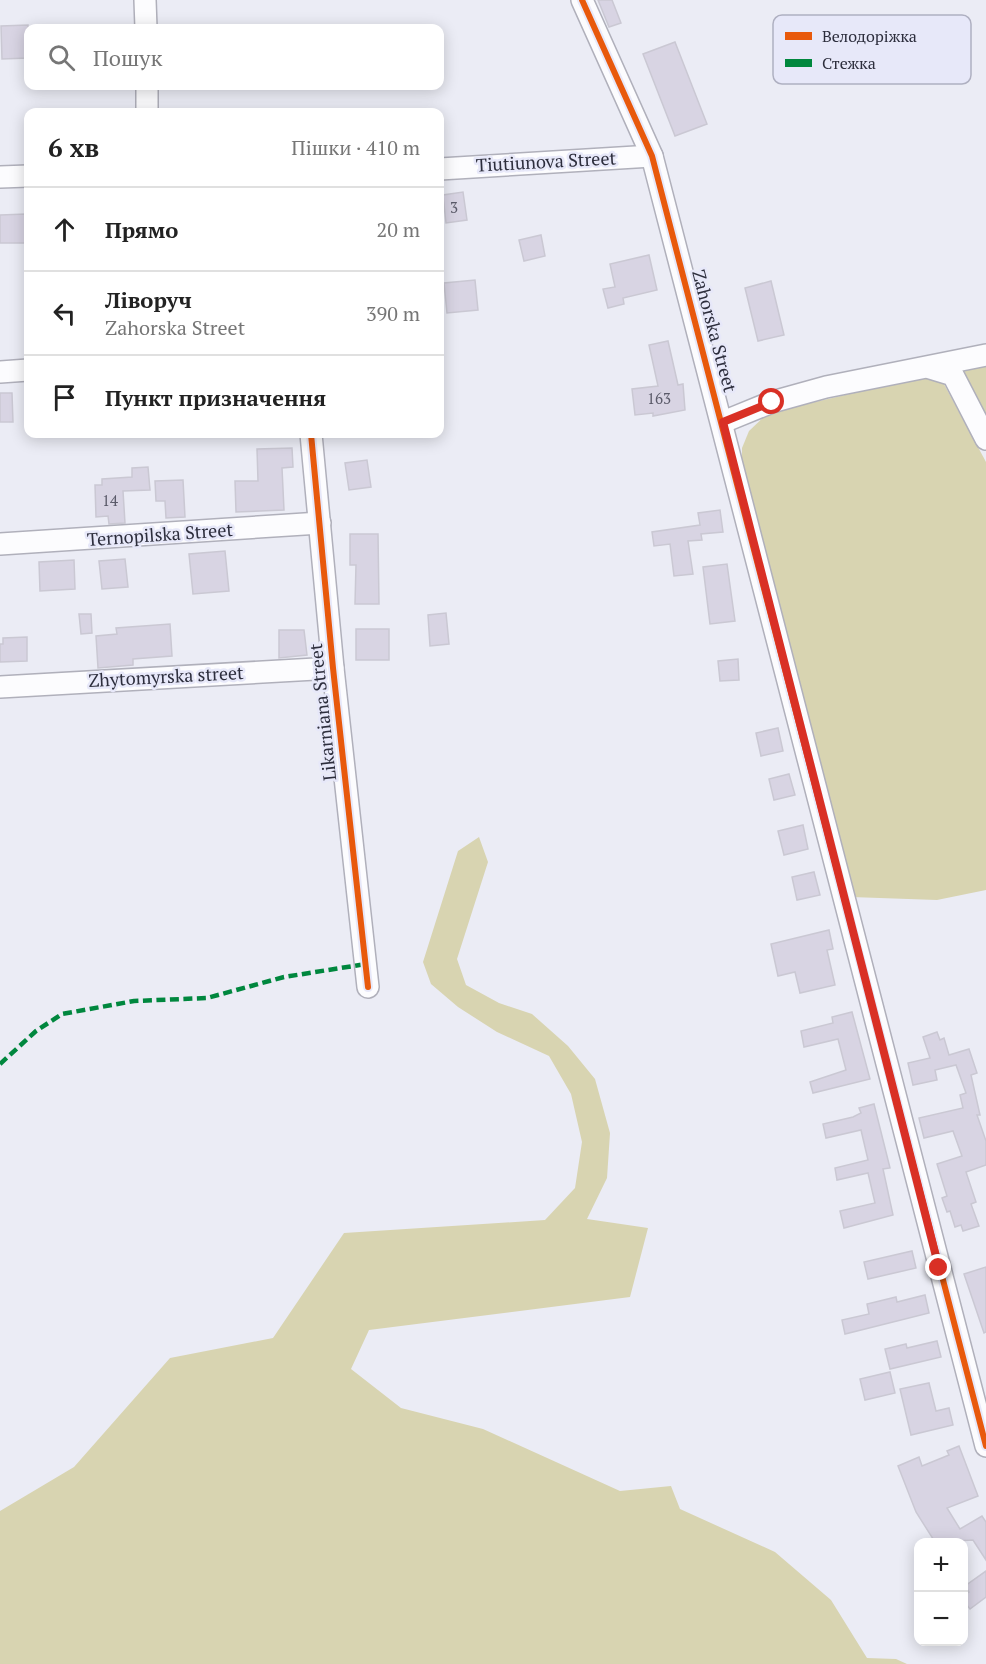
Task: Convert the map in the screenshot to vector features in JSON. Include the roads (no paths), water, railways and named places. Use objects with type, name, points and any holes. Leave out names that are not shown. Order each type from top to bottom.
[{"type":"street","points":[[145,0],[146,24]]},
{"type":"street","name":"Zahorska Street","points":[[582,0],[652,156],[723,422],[986,1446]]},
{"type":"street","points":[[147,90],[147,108]]},
{"type":"street","name":"Tiutiunova Street","points":[[444,169],[652,156]]},
{"type":"street","points":[[0,177],[24,176]]},
{"type":"street","points":[[723,422],[772,402],[826,387],[986,355]]},
{"type":"street","points":[[930,368],[952,375],[986,439]]},
{"type":"street","points":[[0,372],[24,370]]},
{"type":"street","name":"Likarniana Street","points":[[311,438],[333,668],[368,987]]},
{"type":"street","name":"Ternopilska Street","points":[[0,544],[320,524]]},
{"type":"street","name":"Zhytomyrska street","points":[[0,687],[333,668]]}]
